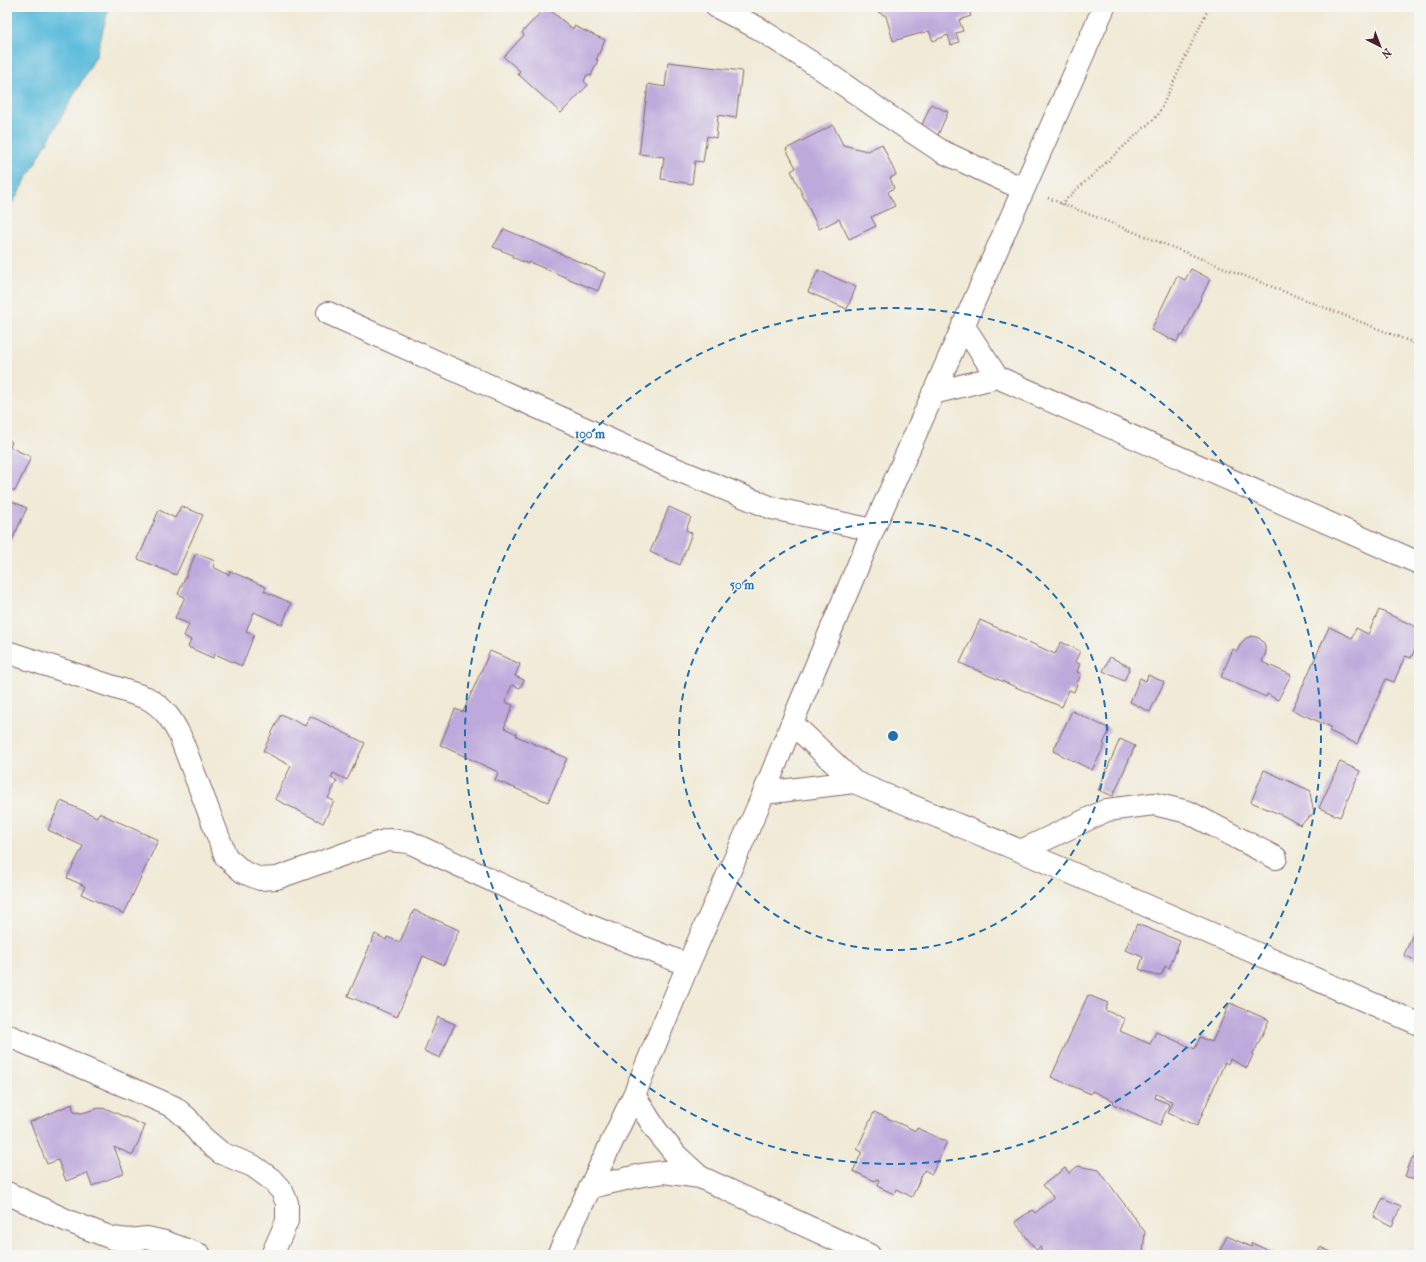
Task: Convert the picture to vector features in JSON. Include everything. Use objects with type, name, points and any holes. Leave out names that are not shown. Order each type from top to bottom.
[{"type":"street","points":[[716,7],[758,28],[820,68],[941,151],[1023,189]]},
{"type":"street","points":[[558,1255],[634,1095],[688,965],[764,793],[873,530],[1104,7]]},
{"type":"street","points":[[328,313],[661,463],[772,508],[873,530]]},
{"type":"street","points":[[963,325],[996,377],[1419,563]]},
{"type":"street","points":[[933,393],[996,377]]},
{"type":"street","points":[[7,652],[147,698],[158,705],[171,719],[180,736],[226,857],[243,872],[260,879],[277,878],[388,840],[409,842],[590,926],[688,965]]},
{"type":"street","points":[[792,723],[854,782],[1021,852],[1419,1024]]},
{"type":"street","points":[[764,793],[854,782]]},
{"type":"street","points":[[1021,852],[1107,810],[1154,804],[1188,812],[1276,858]]},
{"type":"street","points":[[7,1035],[174,1107],[187,1118],[202,1137],[221,1153],[253,1166],[271,1179],[282,1191],[287,1203],[287,1221],[272,1255]]},
{"type":"street","points":[[634,1095],[656,1130],[676,1155],[700,1177]]},
{"type":"street","points":[[590,1187],[642,1175],[664,1172],[700,1177],[869,1255]]},
{"type":"street","points":[[7,1193],[68,1221],[112,1238],[129,1240],[147,1238],[165,1242],[200,1255]]},
{"type":"path","points":[[1062,204],[1158,115],[1209,7]]},
{"type":"path","points":[[1023,189],[1419,345]]},
{"type":"water","points":[[7,7],[109,7],[96,56],[7,213]]},
{"type":"building","points":[[546,7],[573,29],[574,26],[605,40],[591,76],[587,75],[584,81],[588,85],[561,113],[518,74],[520,71],[504,57],[524,35],[522,33],[526,28]]},
{"type":"building","points":[[868,7],[968,7],[971,16],[959,20],[963,31],[956,33],[959,42],[951,45],[948,35],[933,41],[929,31],[893,41],[886,16]]},
{"type":"building","points":[[668,62],[742,71],[736,118],[718,115],[716,138],[707,136],[703,162],[695,161],[692,184],[661,179],[664,157],[639,154],[648,84],[665,87]]},
{"type":"building","points":[[931,104],[948,112],[938,135],[921,127]]},
{"type":"building","points":[[833,125],[843,145],[867,151],[882,144],[896,175],[890,178],[894,188],[888,192],[895,206],[871,217],[876,226],[849,239],[839,219],[819,229],[791,171],[796,168],[786,149]]},
{"type":"building","points":[[504,229],[605,273],[598,291],[529,262],[528,264],[512,257],[513,255],[493,247]]},
{"type":"building","points":[[1191,269],[1210,279],[1183,336],[1180,335],[1177,342],[1151,330],[1177,276],[1185,280]]},
{"type":"building","points":[[818,270],[856,287],[847,309],[808,292]]},
{"type":"building","points":[[7,439],[12,442],[10,447],[31,457],[15,491],[10,489],[7,496]]},
{"type":"building","points":[[7,499],[27,508],[12,540],[7,538]]},
{"type":"building","points":[[181,506],[203,515],[176,575],[138,559],[159,510],[175,518]]},
{"type":"building","points":[[669,507],[691,517],[686,530],[692,533],[680,565],[650,552]]},
{"type":"building","points":[[196,553],[215,561],[213,567],[229,575],[230,571],[266,587],[264,591],[291,603],[282,625],[254,612],[246,631],[254,635],[242,666],[215,654],[213,658],[188,647],[191,640],[184,636],[189,624],[175,618],[185,597],[178,594]]},
{"type":"building","points":[[1379,610],[1419,628],[1419,640],[1411,658],[1405,656],[1394,682],[1386,679],[1357,744],[1329,731],[1331,727],[1292,710],[1329,627],[1352,638],[1356,628],[1368,634]]},
{"type":"building","points":[[980,620],[1055,654],[1061,642],[1080,651],[1075,662],[1080,664],[1077,672],[1081,674],[1074,692],[1069,690],[1062,707],[960,663]]},
{"type":"building","points":[[1252,636],[1259,638],[1264,643],[1266,652],[1262,662],[1291,675],[1278,700],[1267,694],[1266,697],[1221,677],[1233,649],[1237,651],[1246,638]]},
{"type":"building","points":[[490,651],[520,664],[515,676],[524,680],[520,688],[512,685],[505,702],[513,705],[504,728],[517,734],[516,736],[567,758],[548,802],[495,780],[498,772],[440,745],[455,709],[463,712]]},
{"type":"building","points":[[1110,657],[1130,667],[1124,681],[1103,671]]},
{"type":"building","points":[[1148,675],[1164,682],[1150,712],[1130,702],[1140,678],[1146,681]]},
{"type":"building","points":[[1072,711],[1110,729],[1103,744],[1105,745],[1092,770],[1053,751]]},
{"type":"building","points":[[281,714],[305,726],[310,716],[365,743],[347,780],[333,773],[331,778],[337,781],[328,798],[334,801],[323,823],[275,799],[291,766],[263,751]]},
{"type":"building","points":[[1120,739],[1135,746],[1113,796],[1098,790]]},
{"type":"building","points":[[1340,762],[1360,771],[1340,817],[1319,808]]},
{"type":"building","points":[[1264,770],[1311,791],[1310,793],[1314,813],[1300,825],[1286,817],[1251,802]]},
{"type":"building","points":[[61,801],[97,817],[99,813],[158,840],[124,914],[81,894],[85,886],[67,878],[83,846],[48,830]]},
{"type":"building","points":[[414,910],[459,930],[444,965],[423,956],[397,1017],[348,996],[375,934],[386,940],[387,937],[400,942]]},
{"type":"building","points":[[1419,920],[1419,962],[1404,955]]},
{"type":"building","points":[[1137,924],[1180,941],[1169,968],[1165,966],[1162,974],[1156,976],[1139,969],[1143,957],[1125,950]]},
{"type":"building","points":[[1088,995],[1108,1003],[1105,1010],[1125,1019],[1120,1031],[1150,1044],[1156,1032],[1195,1049],[1200,1037],[1212,1042],[1230,1003],[1269,1020],[1247,1068],[1230,1059],[1228,1064],[1225,1062],[1197,1126],[1168,1113],[1173,1102],[1156,1094],[1155,1098],[1169,1104],[1160,1125],[1113,1104],[1114,1101],[1092,1091],[1091,1094],[1051,1077]]},
{"type":"building","points":[[438,1017],[455,1024],[440,1058],[424,1051]]},
{"type":"building","points":[[72,1104],[74,1112],[82,1113],[99,1108],[107,1109],[145,1126],[133,1155],[114,1147],[124,1173],[92,1186],[87,1173],[66,1181],[58,1160],[47,1164],[30,1122]]},
{"type":"building","points":[[874,1112],[916,1131],[917,1128],[947,1142],[932,1174],[924,1170],[912,1197],[896,1189],[894,1194],[877,1186],[879,1180],[876,1179],[875,1181],[853,1171],[862,1152],[857,1149]]},
{"type":"building","points":[[1419,1146],[1419,1160],[1414,1158]]},
{"type":"building","points":[[1412,1158],[1419,1161],[1419,1182],[1405,1176]]},
{"type":"building","points":[[1078,1166],[1099,1170],[1145,1232],[1143,1252],[1138,1255],[1127,1255],[1124,1251],[1120,1255],[1041,1255],[1040,1247],[1036,1250],[1015,1222],[1032,1210],[1035,1213],[1052,1199],[1053,1197],[1043,1185],[1065,1168],[1069,1173]]},
{"type":"building","points":[[1383,1198],[1401,1206],[1392,1226],[1374,1217]]},
{"type":"building","points":[[1227,1236],[1251,1247],[1252,1243],[1278,1255],[1218,1255]]},
{"type":"building","points":[[1320,1247],[1338,1255],[1317,1255]]}]
